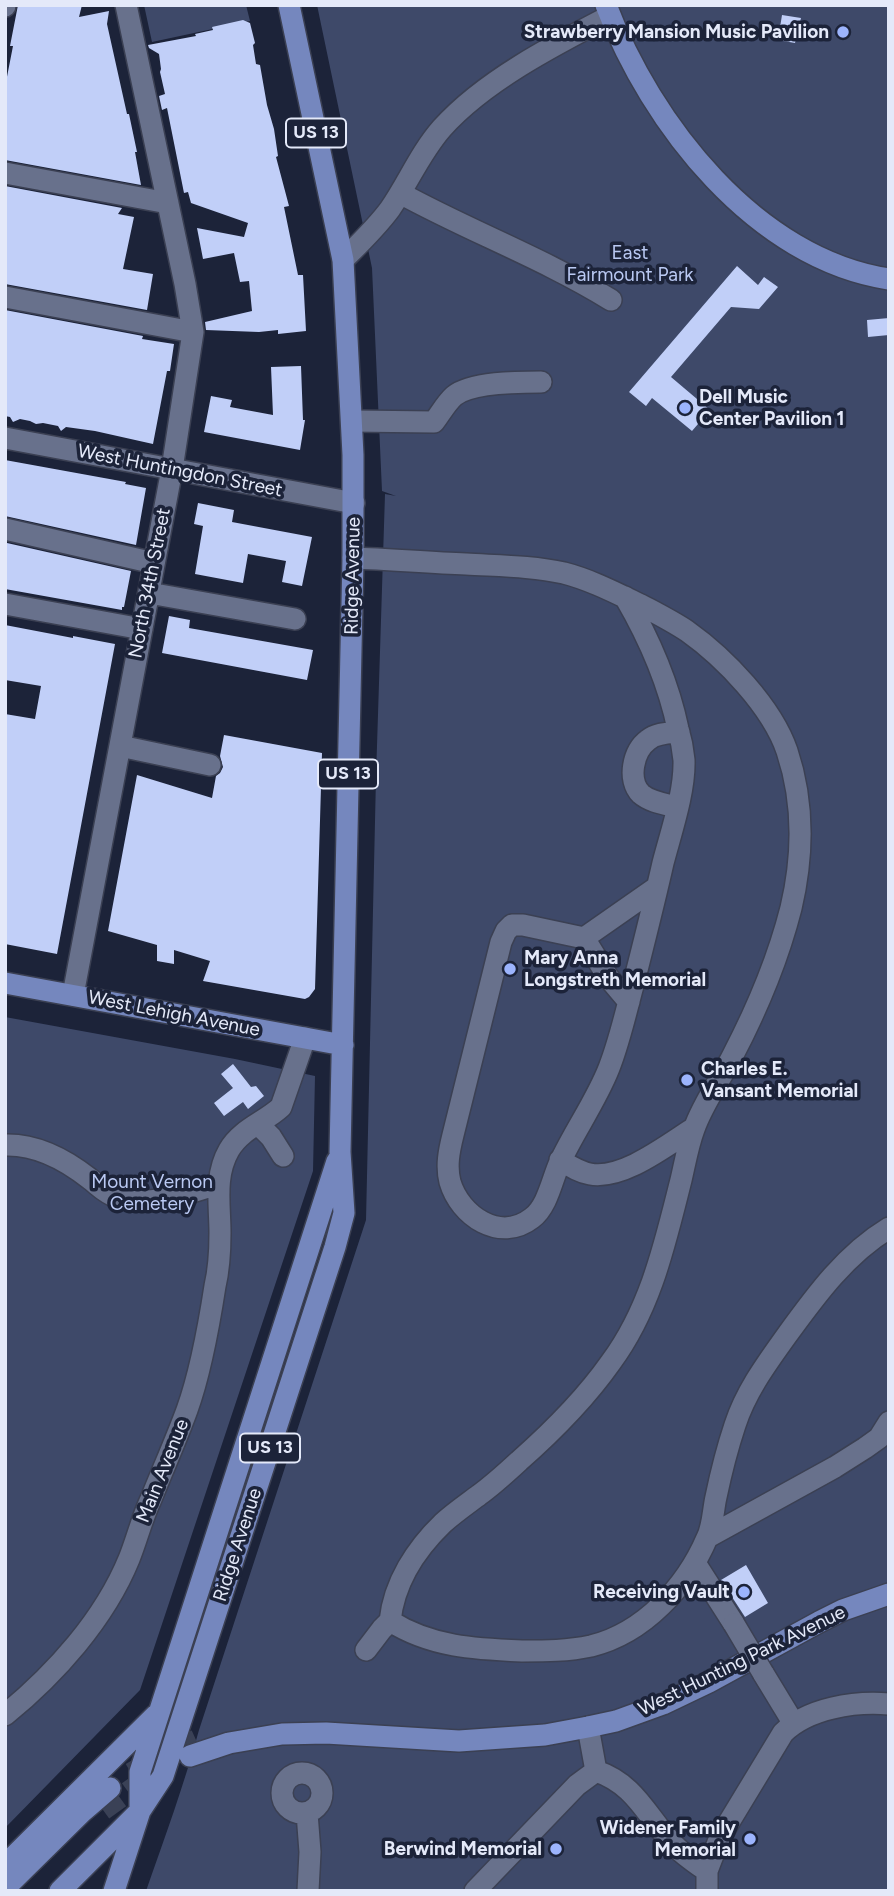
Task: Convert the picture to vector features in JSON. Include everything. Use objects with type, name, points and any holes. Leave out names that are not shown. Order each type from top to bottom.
[{"type":"main road","name":"Ridge Avenue","points":[[114,1891],[140,1811],[163,1776],[344,1213],[340,1152],[354,503],[352,421],[343,260],[289,5]]},
{"type":"main road","points":[[608,11],[662,114],[682,143],[714,180],[777,232],[800,246],[848,270],[889,279]]},
{"type":"main road","name":"West Lehigh Avenue","points":[[5,983],[342,1045]]},
{"type":"main road","name":"Ridge Avenue","points":[[140,1811],[140,1772],[340,1152]]},
{"type":"main road","name":"West Hunting Park Avenue","points":[[193,1748],[226,1731],[263,1723],[312,1720],[460,1728],[512,1736],[545,1735],[588,1727],[663,1704],[843,1610],[889,1594]]},
{"type":"main road","name":"US 13","points":[[5,1865],[160,1711]]},
{"type":"main road","points":[[5,1888],[110,1788]]},
{"type":"main road","points":[[21,1891],[103,1810]]},
{"type":"main road","name":"US 13","points":[[60,1891],[140,1811]]},
{"type":"street","name":"North 34th Street","points":[[73,995],[172,469],[193,332],[186,284],[126,5]]},
{"type":"street","points":[[343,260],[377,225],[434,138],[457,113],[520,66],[608,11]]},
{"type":"street","points":[[5,173],[169,203]]},
{"type":"street","points":[[400,193],[565,274],[611,300]]},
{"type":"street","points":[[5,298],[193,332]]},
{"type":"street","points":[[352,421],[434,422],[453,396],[468,388],[541,382]]},
{"type":"street","name":"West Huntingdon Street","points":[[5,438],[354,503]]},
{"type":"street","points":[[5,529],[154,563]]},
{"type":"street","points":[[353,558],[551,570],[588,581],[625,597],[687,631],[720,658],[752,693],[776,727],[787,750],[798,799],[800,848],[791,907],[782,939],[751,1018],[694,1128],[656,1273],[641,1311],[620,1350],[588,1392],[548,1434],[496,1482],[444,1521],[401,1580],[390,1621],[366,1650]]},
{"type":"street","points":[[149,593],[295,619]]},
{"type":"street","points":[[625,597],[659,661],[670,692],[684,768],[677,807],[657,887],[629,1002],[621,1034],[599,1091],[560,1160],[540,1210],[529,1221],[510,1227],[495,1227],[481,1222],[468,1212],[453,1190],[448,1170],[449,1154],[501,942],[506,931],[512,925],[523,925],[584,938],[608,977],[629,1002]]},
{"type":"street","points":[[5,604],[142,629]]},
{"type":"street","points":[[677,807],[648,799],[641,794],[633,774],[639,751],[649,738],[679,732]]},
{"type":"street","points":[[120,746],[210,765]]},
{"type":"street","points":[[584,938],[657,887]]},
{"type":"street","name":"Main Avenue","points":[[5,1715],[30,1695],[77,1643],[107,1604],[129,1559],[195,1385],[218,1266],[218,1184],[228,1151],[237,1138],[281,1107],[305,1038]]},
{"type":"street","points":[[258,1124],[283,1156]]},
{"type":"street","points":[[560,1160],[589,1174],[617,1172],[694,1128]]},
{"type":"street","points":[[5,1145],[31,1148],[48,1154],[69,1164],[109,1194],[129,1200],[170,1198],[218,1184]]},
{"type":"street","points":[[390,1621],[421,1637],[453,1646],[527,1651],[578,1648],[606,1641],[648,1617],[675,1591],[695,1563],[708,1537],[721,1472],[735,1423],[757,1376],[831,1277],[850,1258],[889,1228]]},
{"type":"street","points":[[708,1537],[855,1455],[879,1438],[889,1422]]},
{"type":"street","points":[[695,1563],[794,1724]]},
{"type":"street","points":[[707,1881],[720,1837],[778,1740],[794,1724],[849,1705],[889,1704]]},
{"type":"street","points":[[588,1727],[596,1771]]},
{"type":"street","points":[[596,1771],[623,1785],[707,1881]]},
{"type":"street","points":[[475,1891],[577,1785],[596,1771]]},
{"type":"street","points":[[307,1813],[310,1843],[308,1891]]},
{"type":"green space","points":[[144,5],[246,5],[250,21],[152,42]]},
{"type":"green space","name":"East Fairmount Park","points":[[317,5],[889,5],[889,1891],[146,1891],[181,1791],[366,1220],[385,494],[396,496],[382,491],[372,268]]},
{"type":"green space","name":"Mount Vernon Cemetery","points":[[5,1017],[315,1076],[313,1171],[140,1690],[5,1828]]},
{"type":"building","points":[[18,5],[82,5],[79,17],[109,11],[107,24],[129,114],[141,185],[5,160],[5,87]]},
{"type":"building","points":[[782,15],[801,18],[795,43],[778,40]]},
{"type":"building","points":[[243,20],[250,23],[256,64],[260,65],[274,129],[276,157],[289,206],[284,207],[298,275],[303,275],[306,331],[278,334],[278,330],[206,330],[205,322],[252,311],[249,281],[240,282],[234,253],[203,259],[197,228],[244,237],[248,223],[191,203],[188,192],[184,193],[167,108],[162,110],[159,96],[165,94],[159,54],[148,45],[196,36],[195,34],[213,30],[212,27]]},
{"type":"building","points":[[5,186],[122,208],[118,214],[134,217],[123,269],[153,274],[147,310],[5,284]]},
{"type":"building","points":[[737,266],[758,285],[764,277],[778,287],[759,309],[731,307],[671,377],[710,410],[692,431],[652,398],[646,406],[629,392]]},
{"type":"building","points":[[5,310],[174,344],[153,444],[95,431],[66,427],[61,431],[58,426],[20,419],[13,422],[10,417],[5,416]]},
{"type":"building","points":[[889,318],[889,335],[868,337],[867,320]]},
{"type":"building","points":[[301,366],[305,420],[300,450],[204,432],[211,396],[232,400],[230,407],[273,415],[271,367]]},
{"type":"building","points":[[5,460],[146,488],[136,545],[5,516]]},
{"type":"building","points":[[198,503],[234,510],[232,522],[312,537],[302,586],[282,582],[286,561],[248,554],[243,583],[195,574],[203,526],[194,524]]},
{"type":"building","points":[[7,543],[131,571],[124,607],[122,610],[5,589]]},
{"type":"building","points":[[169,616],[190,620],[189,628],[313,650],[307,680],[162,653]]},
{"type":"building","points":[[5,625],[115,644],[57,954],[5,944],[5,714],[35,719],[41,686],[5,680]]},
{"type":"building","points":[[224,735],[322,753],[315,989],[305,999],[203,981],[210,961],[174,950],[174,964],[157,961],[157,945],[108,931],[137,775],[212,798],[216,776],[223,767],[220,756]]},
{"type":"building","points":[[233,1064],[251,1087],[256,1086],[264,1096],[248,1109],[243,1102],[224,1116],[214,1103],[233,1088],[221,1074]]},
{"type":"building","name":"Receiving Vault","points":[[746,1565],[768,1603],[745,1617],[721,1580]]},
{"type":"tunnel","points":[[131,1773],[196,1740]]},
{"type":"tunnel","points":[[103,1810],[154,1773]]},
{"type":"place","name":"Strawberry Mansion Music Pavilion","points":[[843,32]]},
{"type":"place","name":"Dell Music Center Pavilion 1","points":[[685,408]]},
{"type":"place","name":"Mary Anna Longstreth Memorial","points":[[510,969]]},
{"type":"place","name":"Charles E. Vansant Memorial","points":[[687,1080]]},
{"type":"place","name":"Receiving Vault","points":[[744,1592]]},
{"type":"place","name":"Widener Family Memorial","points":[[750,1839]]},
{"type":"place","name":"Berwind Memorial","points":[[556,1849]]}]
